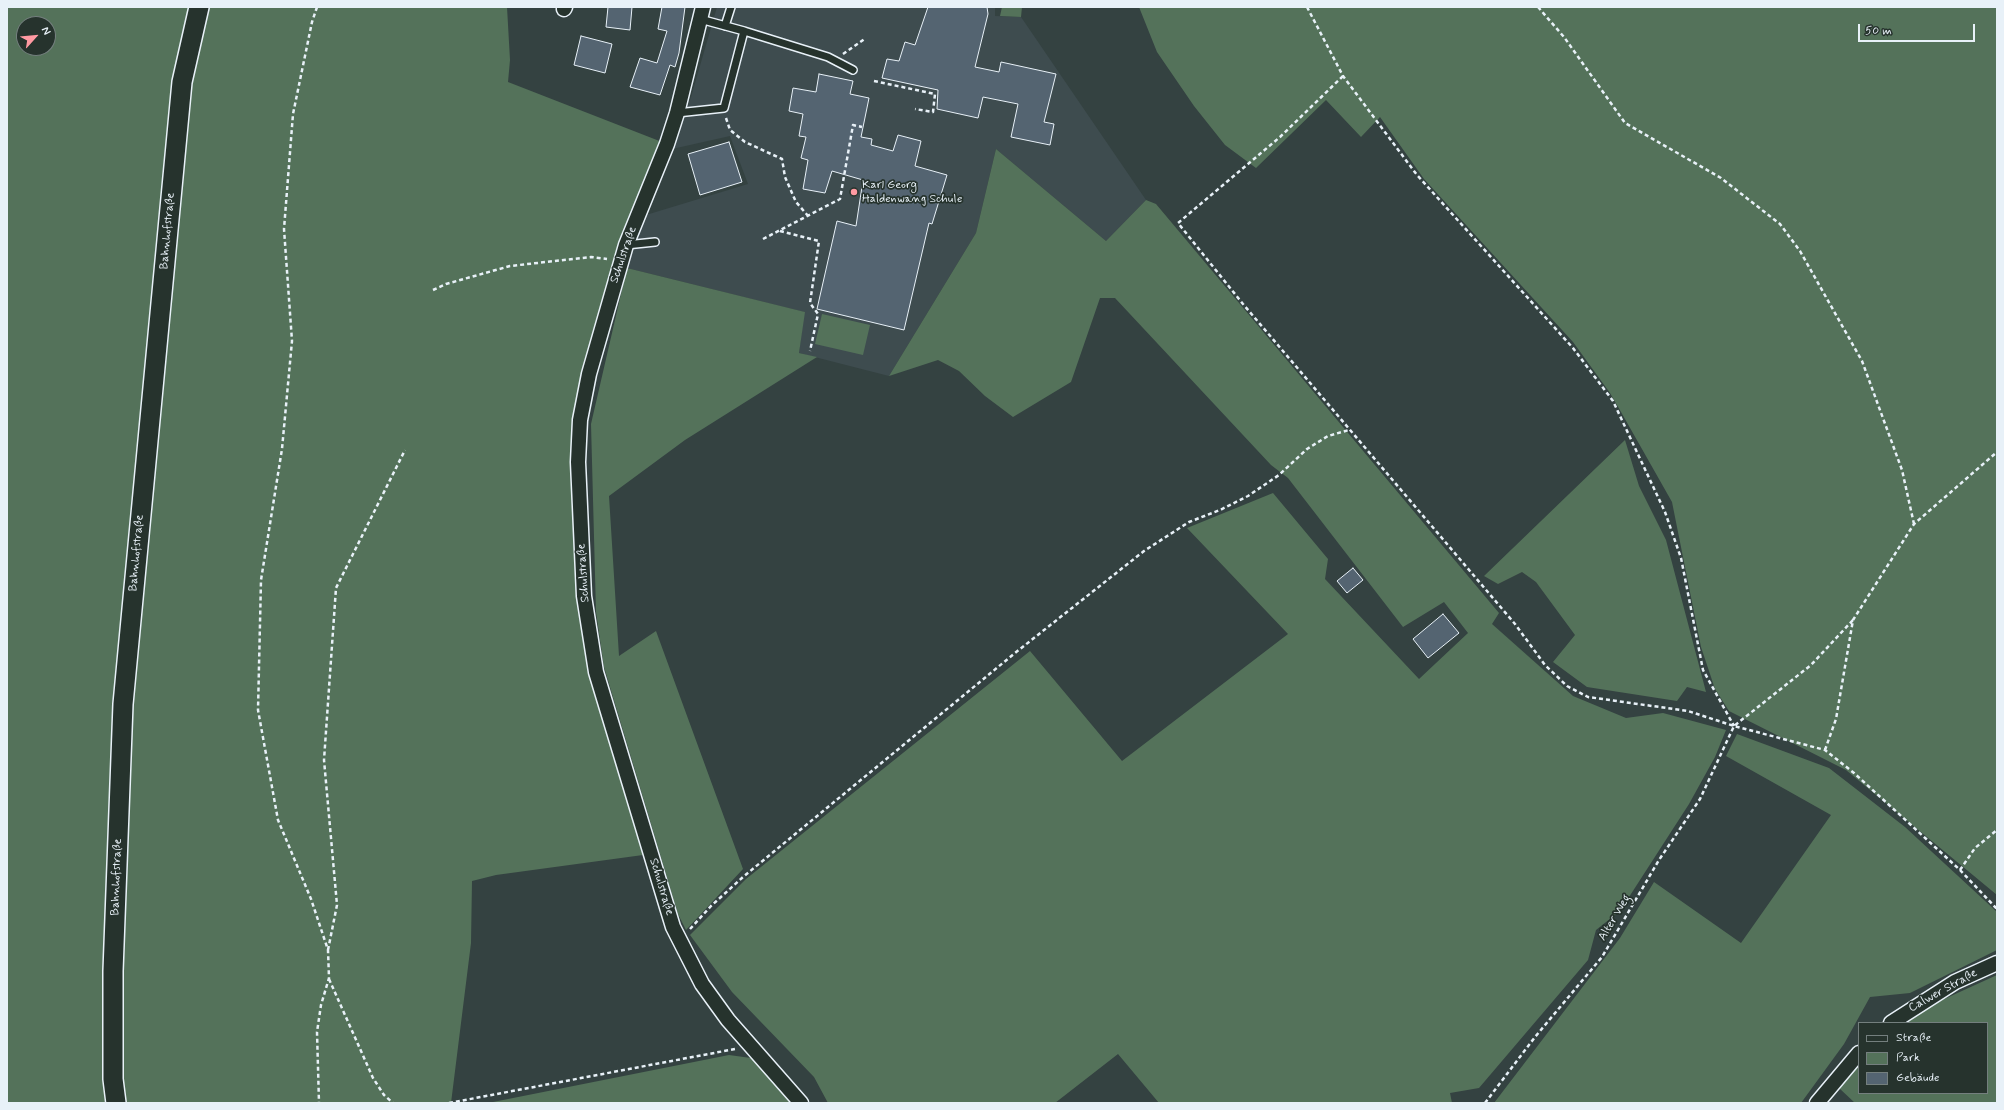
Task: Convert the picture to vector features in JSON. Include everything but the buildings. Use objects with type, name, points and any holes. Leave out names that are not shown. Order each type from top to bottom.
[{"type":"street","name":"Bahnhofstraße","points":[[116,1103],[113,1079],[113,971],[123,704],[182,82],[199,7]]},
{"type":"street","name":"Schulstraße","points":[[701,13],[677,113],[667,144],[626,245],[589,374],[580,420],[578,462],[584,596],[596,672],[673,927],[702,984],[728,1020],[801,1103]]},
{"type":"street","name":"Calwer Straße","points":[[1893,1022],[1956,982],[1997,963]]},
{"type":"street","points":[[1817,1103],[1858,1054]]},
{"type":"lane","points":[[725,26],[731,7]]},
{"type":"lane","points":[[701,13],[725,26],[834,60],[853,70]]},
{"type":"lane","points":[[677,113],[724,108],[744,31]]},
{"type":"lane","points":[[626,245],[655,242]]},
{"type":"path","points":[[317,7],[312,22],[293,114],[284,229],[292,341],[282,449],[261,580],[258,710],[278,820],[311,899],[328,950]]},
{"type":"path","points":[[1307,7],[1342,76],[1417,176],[1573,348],[1613,401],[1665,512],[1681,558],[1703,670],[1734,726]]},
{"type":"path","points":[[1538,7],[1564,37],[1625,123],[1721,178],[1780,224],[1800,251],[1862,361],[1902,470],[1914,524]]},
{"type":"path","points":[[834,60],[866,38]]},
{"type":"path","points":[[1342,76],[1280,137],[1178,223],[1243,304],[1515,624],[1545,665],[1567,686],[1588,697],[1688,711],[1734,726],[1825,750],[1854,773],[1960,870],[1997,909]]},
{"type":"path","points":[[874,81],[935,94],[933,112],[915,109]]},
{"type":"path","points":[[724,108],[730,130],[745,142],[782,159],[785,177],[796,202],[809,217]]},
{"type":"path","points":[[763,239],[809,217],[840,199],[853,125],[862,126]]},
{"type":"path","points":[[779,231],[819,241],[810,303],[818,314],[810,351]]},
{"type":"path","points":[[433,290],[446,284],[510,266],[591,257],[622,260]]},
{"type":"path","points":[[678,937],[688,931],[711,906],[743,877],[1015,653],[1144,551],[1189,522],[1220,510],[1248,496],[1280,475],[1307,449],[1328,436],[1349,430]]},
{"type":"path","points":[[319,1103],[317,1032],[321,1005],[329,978],[328,950],[337,905],[324,760],[336,588],[405,450]]},
{"type":"path","points":[[1734,726],[1811,665],[1854,620],[1914,524],[1997,452]]},
{"type":"path","points":[[1825,750],[1836,719],[1854,620]]},
{"type":"path","name":"Alter Weg","points":[[1485,1103],[1535,1037],[1602,957],[1659,860],[1700,799],[1734,726]]},
{"type":"path","points":[[1960,870],[1975,848],[1997,830]]},
{"type":"path","points":[[329,978],[374,1078],[384,1095],[393,1103]]},
{"type":"path","points":[[449,1103],[752,1046]]},
{"type":"shaded area","name":"Karl Georg Haldenwang Schule","points":[[717,7],[995,7],[995,16],[1021,17],[1146,200],[1106,241],[996,149],[976,233],[889,376],[799,353],[804,312],[627,268],[646,215],[748,184],[730,136],[672,149],[691,97]]},
{"type":"green space","points":[[7,7],[507,7],[510,60],[508,82],[662,142],[588,355],[580,600],[589,675],[643,855],[496,875],[472,881],[471,943],[451,1103],[7,1103]]},
{"type":"green space","points":[[1002,7],[1022,7],[1021,17],[1000,16]]},
{"type":"green space","points":[[1139,7],[1997,7],[1997,895],[1846,770],[1729,711],[1715,689],[1701,647],[1672,502],[1610,393],[1573,342],[1424,179],[1380,117],[1361,137],[1326,100],[1256,168],[1225,145],[1194,106],[1157,52]]},
{"type":"green space","points":[[996,149],[1106,241],[1146,200],[1156,204],[1499,613],[1492,624],[1573,696],[1626,718],[1663,713],[1726,730],[1715,757],[1689,804],[1620,911],[1596,930],[1588,960],[1479,1088],[1450,1093],[1452,1103],[1159,1103],[1118,1054],[1055,1103],[828,1103],[814,1077],[732,992],[690,935],[746,879],[1030,651],[1122,761],[1288,634],[1187,528],[1273,493],[1328,559],[1325,579],[1419,679],[1468,633],[1444,602],[1403,627],[1288,478],[1271,465],[1115,298],[1100,298],[1071,382],[1013,417],[985,396],[959,371],[938,360],[889,376],[976,233]]},
{"type":"green space","points":[[627,268],[805,312],[799,353],[817,357],[685,440],[609,496],[619,656],[656,631],[743,869],[686,930],[678,914],[604,667],[596,612],[591,424]]},
{"type":"green space","points":[[822,314],[870,325],[863,355],[815,344]]},
{"type":"green space","points":[[1625,440],[1639,486],[1666,540],[1706,692],[1687,687],[1677,701],[1587,687],[1553,662],[1575,635],[1536,582],[1522,572],[1498,584],[1484,576]]},
{"type":"green space","points":[[1737,734],[1829,768],[1905,827],[1997,912],[1997,950],[1910,993],[1870,997],[1844,1044],[1801,1103],[1494,1103],[1620,938],[1654,882],[1741,943],[1831,815],[1726,756]]},
{"type":"green space","points":[[1997,975],[1997,1103],[1855,1103],[1839,1088],[1858,1066],[1858,1094],[1988,1094],[1988,1022],[1905,1022],[1929,1006]]},
{"type":"green space","points":[[729,1055],[751,1058],[793,1103],[488,1103]]},
{"type":"place","name":"Karl Georg Haldenwang Schule","points":[[854,192]]}]
